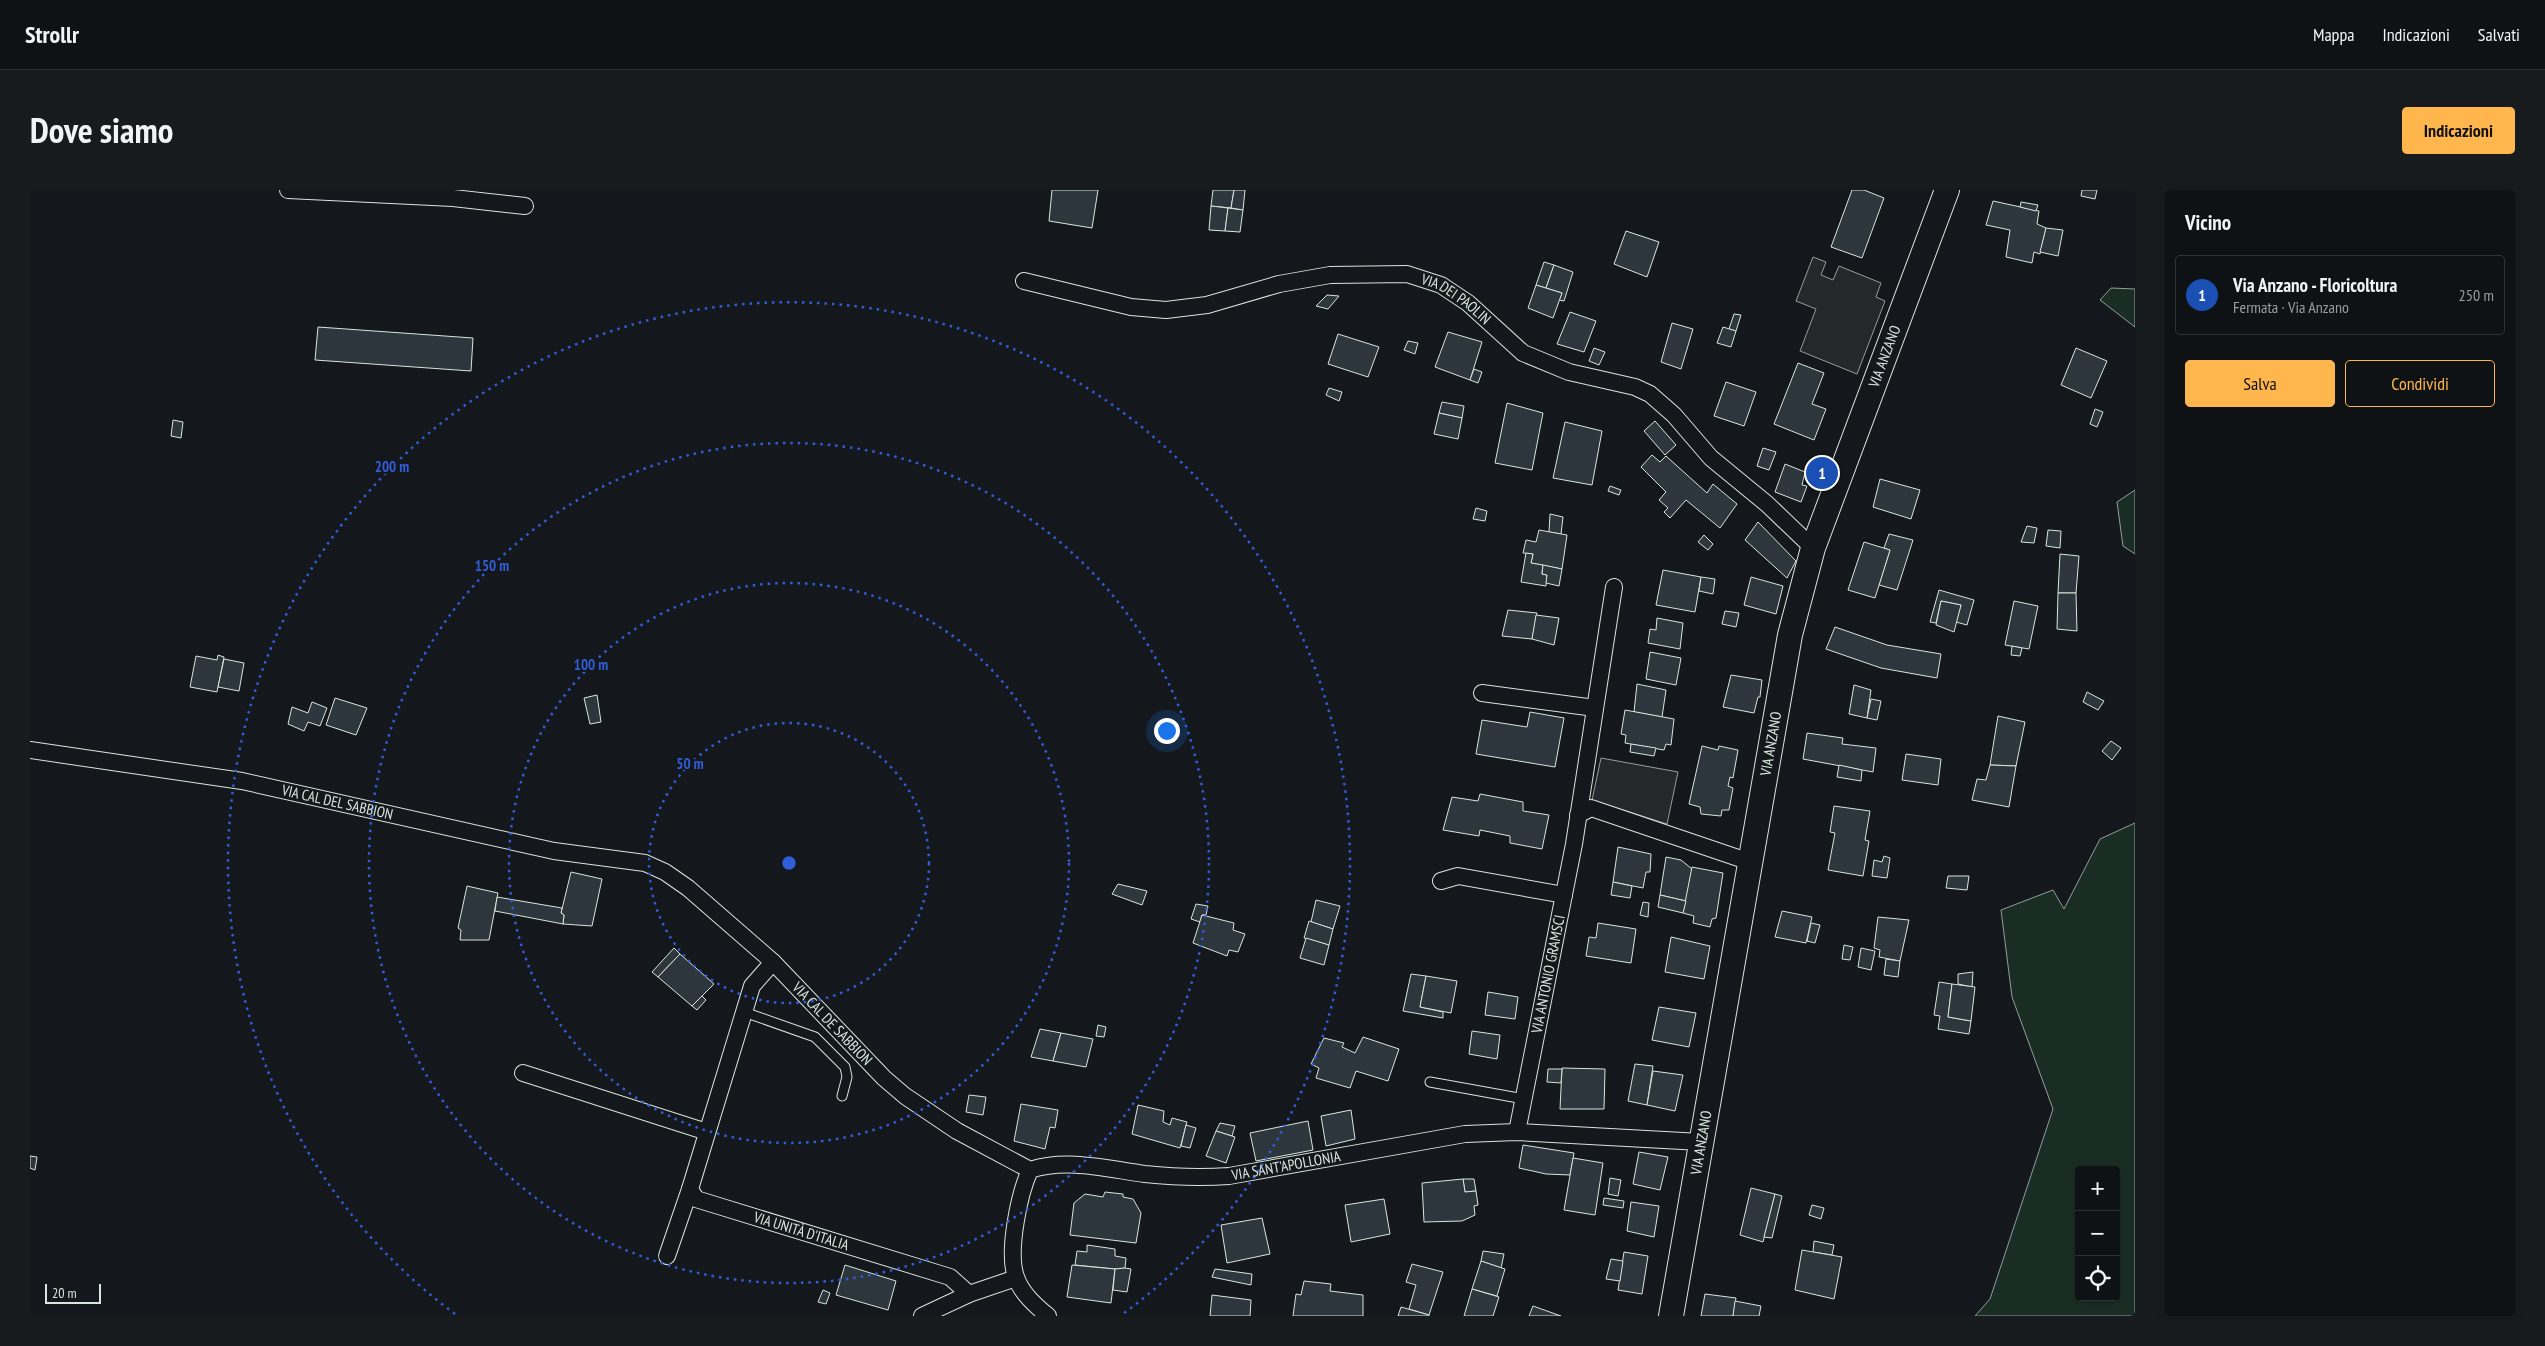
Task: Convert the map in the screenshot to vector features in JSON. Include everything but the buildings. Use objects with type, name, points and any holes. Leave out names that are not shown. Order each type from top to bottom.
[{"type":"main road","name":"VIA ANZANO","points":[[1671,1316],[1790,635],[1813,548],[1947,190]]},
{"type":"street","points":[[288,190],[453,198],[525,206]]},
{"type":"street","name":"VIA DEI PAOLIN","points":[[1024,281],[1131,307],[1166,310],[1207,305],[1279,284],[1330,275],[1407,274],[1441,285],[1468,303],[1523,354],[1569,372],[1635,387],[1650,394],[1674,415],[1711,458],[1767,504],[1813,548]]},
{"type":"street","name":"VIA ANTONIO GRAMSCI","points":[[1517,1132],[1564,895],[1614,587]]},
{"type":"street","points":[[1482,693],[1595,708]]},
{"type":"street","name":"VIA CAL DEL SABBION","points":[[30,750],[242,782],[554,852],[645,863]]},
{"type":"street","points":[[1578,815],[1591,808],[1750,862]]},
{"type":"street","name":"VIA CAL DE SABBION","points":[[645,863],[665,872],[688,888],[773,962],[884,1078],[905,1096],[957,1131],[1030,1170]]},
{"type":"street","points":[[1441,881],[1458,876],[1564,895]]},
{"type":"street","points":[[667,1256],[690,1188],[752,986],[773,962]]},
{"type":"street","points":[[523,1073],[707,1132]]},
{"type":"street","name":"VIA SANT'APOLLONIA","points":[[1030,1170],[1046,1164],[1080,1165],[1196,1178],[1229,1176],[1465,1134],[1517,1132],[1701,1142]]},
{"type":"street","points":[[1030,1170],[1024,1183],[1014,1239],[1013,1261],[1016,1278],[1025,1294],[1048,1316]]},
{"type":"street","name":"VIA UNITÀ D'ITALIA","points":[[690,1188],[696,1199],[950,1277],[969,1294]]},
{"type":"street","points":[[922,1316],[969,1294],[1016,1278]]},
{"type":"lane","points":[[744,1012],[814,1037],[845,1068],[847,1077],[842,1096]]},
{"type":"lane","points":[[1430,1082],[1524,1099]]},
{"type":"green space","points":[[2111,288],[2135,289],[2135,327],[2100,300]]},
{"type":"green space","points":[[2135,490],[2135,554],[2123,546],[2117,502]]},
{"type":"green space","points":[[2135,823],[2135,1316],[1975,1316],[1990,1299],[2053,1109],[2012,997],[2001,910],[2053,890],[2064,909],[2100,839]]},
{"type":"shaded area","points":[[1813,257],[1826,262],[1821,275],[1833,280],[1839,266],[1881,283],[1876,297],[1885,301],[1857,374],[1800,351],[1816,309],[1796,301]]},
{"type":"shaded area","points":[[1601,758],[1678,772],[1667,824],[1592,800]]},
{"type":"place","name":"Via Anzano - Floricoltura","points":[[1822,473]]}]
